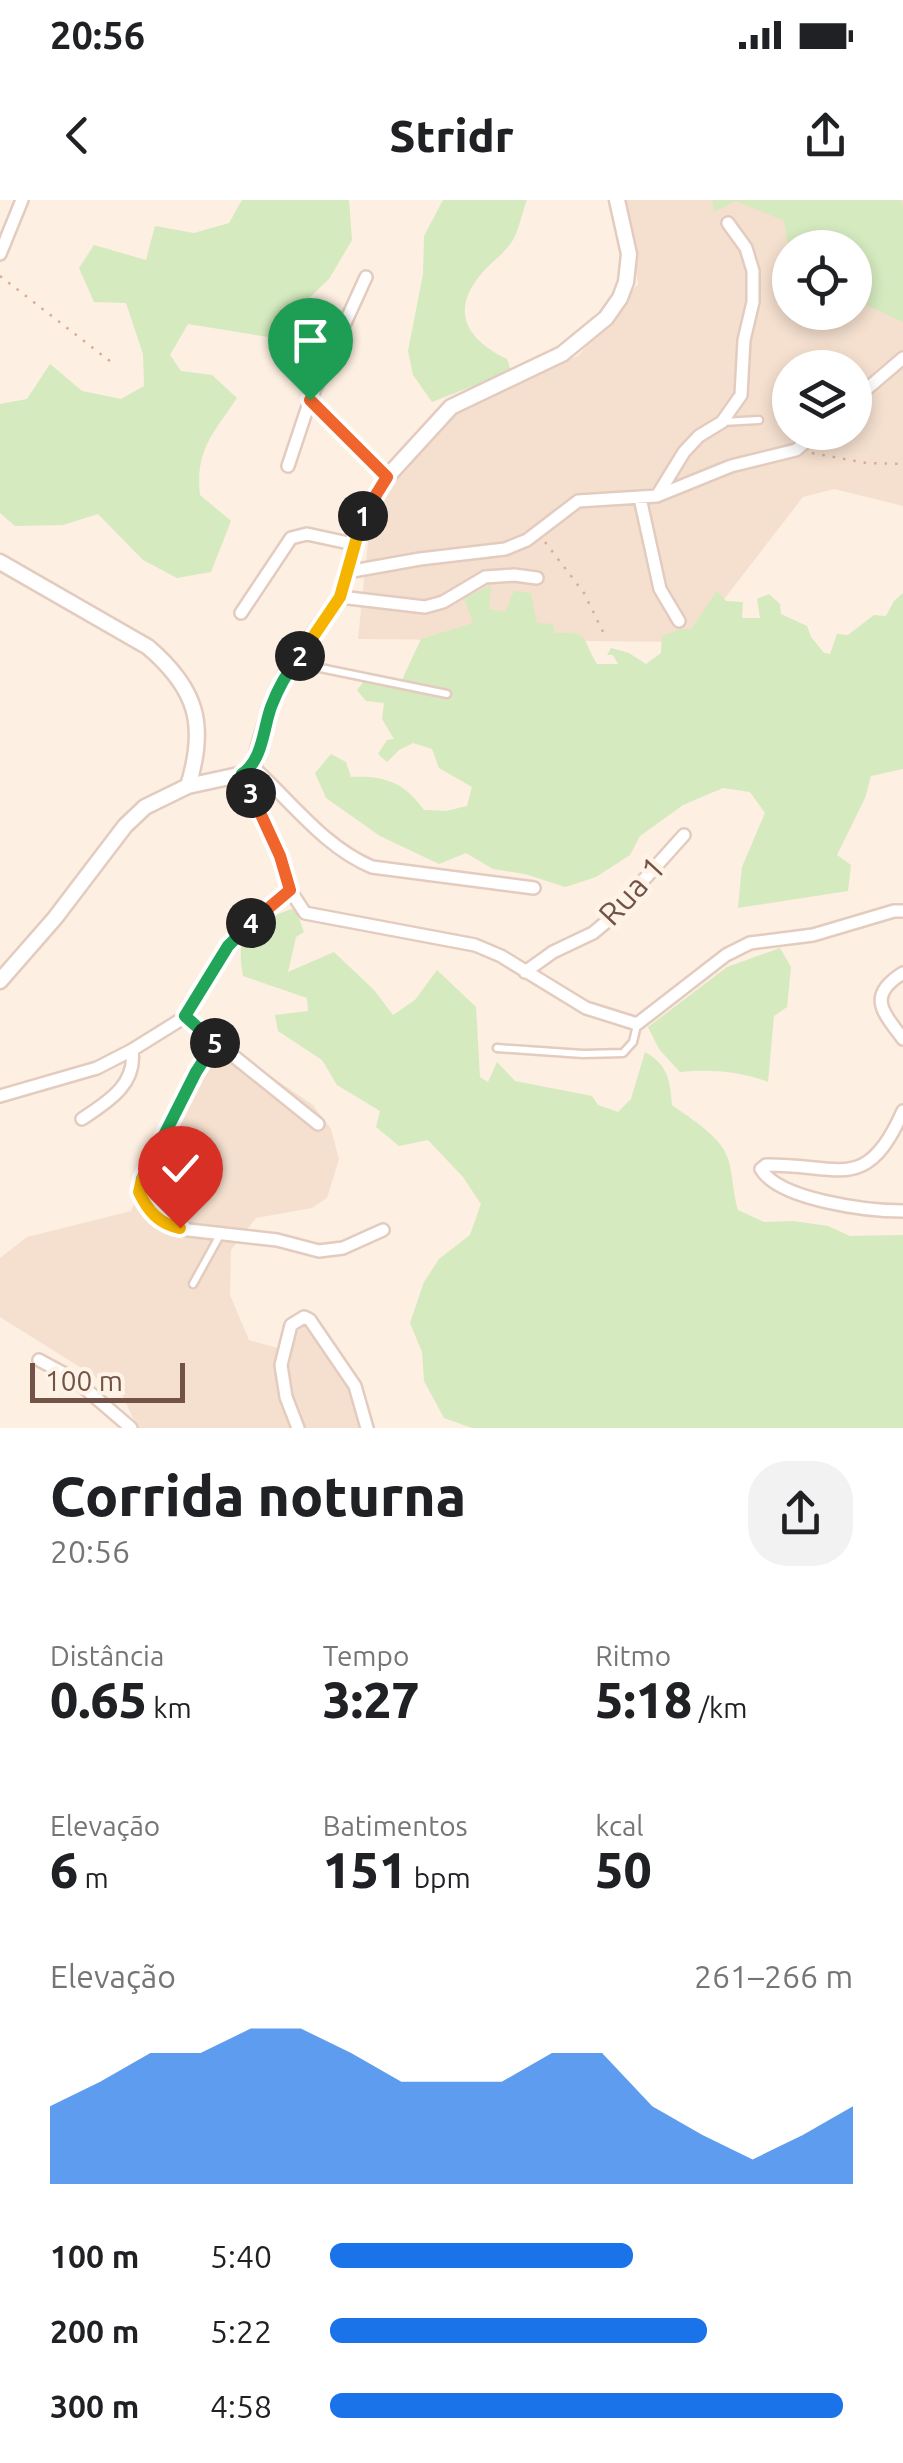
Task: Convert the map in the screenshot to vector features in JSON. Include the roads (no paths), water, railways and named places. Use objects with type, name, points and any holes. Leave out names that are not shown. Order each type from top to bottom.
[{"type":"street","points":[[0,254],[22,200]]},
{"type":"street","points":[[617,200],[629,254],[620,298],[606,318],[562,354],[451,407],[387,477],[362,516],[340,597],[294,662],[270,708],[248,771],[290,890],[306,913],[475,944],[586,1008],[637,1024],[726,955],[750,943],[813,935],[894,910],[903,911]]},
{"type":"street","points":[[657,496],[692,444],[722,422],[741,395],[753,271],[746,248],[728,223]]},
{"type":"street","points":[[288,466],[310,400],[366,277]]},
{"type":"street","points":[[872,384],[903,358]]},
{"type":"street","points":[[310,400],[387,477]]},
{"type":"street","points":[[347,572],[505,549],[538,533],[578,501],[657,496],[731,466],[796,450]]},
{"type":"street","points":[[640,498],[660,588],[679,620]]},
{"type":"street","points":[[241,613],[292,538],[306,534],[353,544]]},
{"type":"street","points":[[0,562],[148,646],[163,660],[186,691],[198,725],[199,742],[188,786]]},
{"type":"street","points":[[340,597],[425,606],[443,602],[485,578],[537,578]]},
{"type":"street","points":[[0,981],[125,826],[145,807],[188,786],[248,771]]},
{"type":"street","points":[[248,771],[331,843],[372,868],[534,888]]},
{"type":"street","name":"Rua 1","points":[[525,972],[605,923],[684,835]]},
{"type":"street","points":[[0,1096],[97,1068],[185,1016],[228,946],[290,890]]},
{"type":"street","points":[[903,973],[884,989],[880,1002],[882,1012],[903,1039]]},
{"type":"street","points":[[185,1016],[318,1124]]},
{"type":"street","points":[[216,1044],[196,1072],[139,1185],[139,1192],[161,1223],[277,1240],[319,1251],[344,1248],[383,1230]]},
{"type":"street","points":[[82,1119],[125,1084],[134,1069],[132,1050]]},
{"type":"street","points":[[903,1111],[880,1153],[860,1167],[830,1171],[766,1165],[761,1169],[767,1178],[808,1198],[903,1211]]},
{"type":"street","points":[[298,1428],[286,1397],[280,1365],[291,1324],[300,1318],[310,1320],[354,1386],[367,1428]]},
{"type":"street","points":[[38,1360],[74,1378],[131,1428]]},
{"type":"lane","points":[[722,422],[759,420]]},
{"type":"lane","points":[[294,662],[446,694]]},
{"type":"lane","points":[[497,1048],[623,1053],[633,1042],[637,1024]]},
{"type":"lane","points":[[193,1284],[221,1234]]}]
